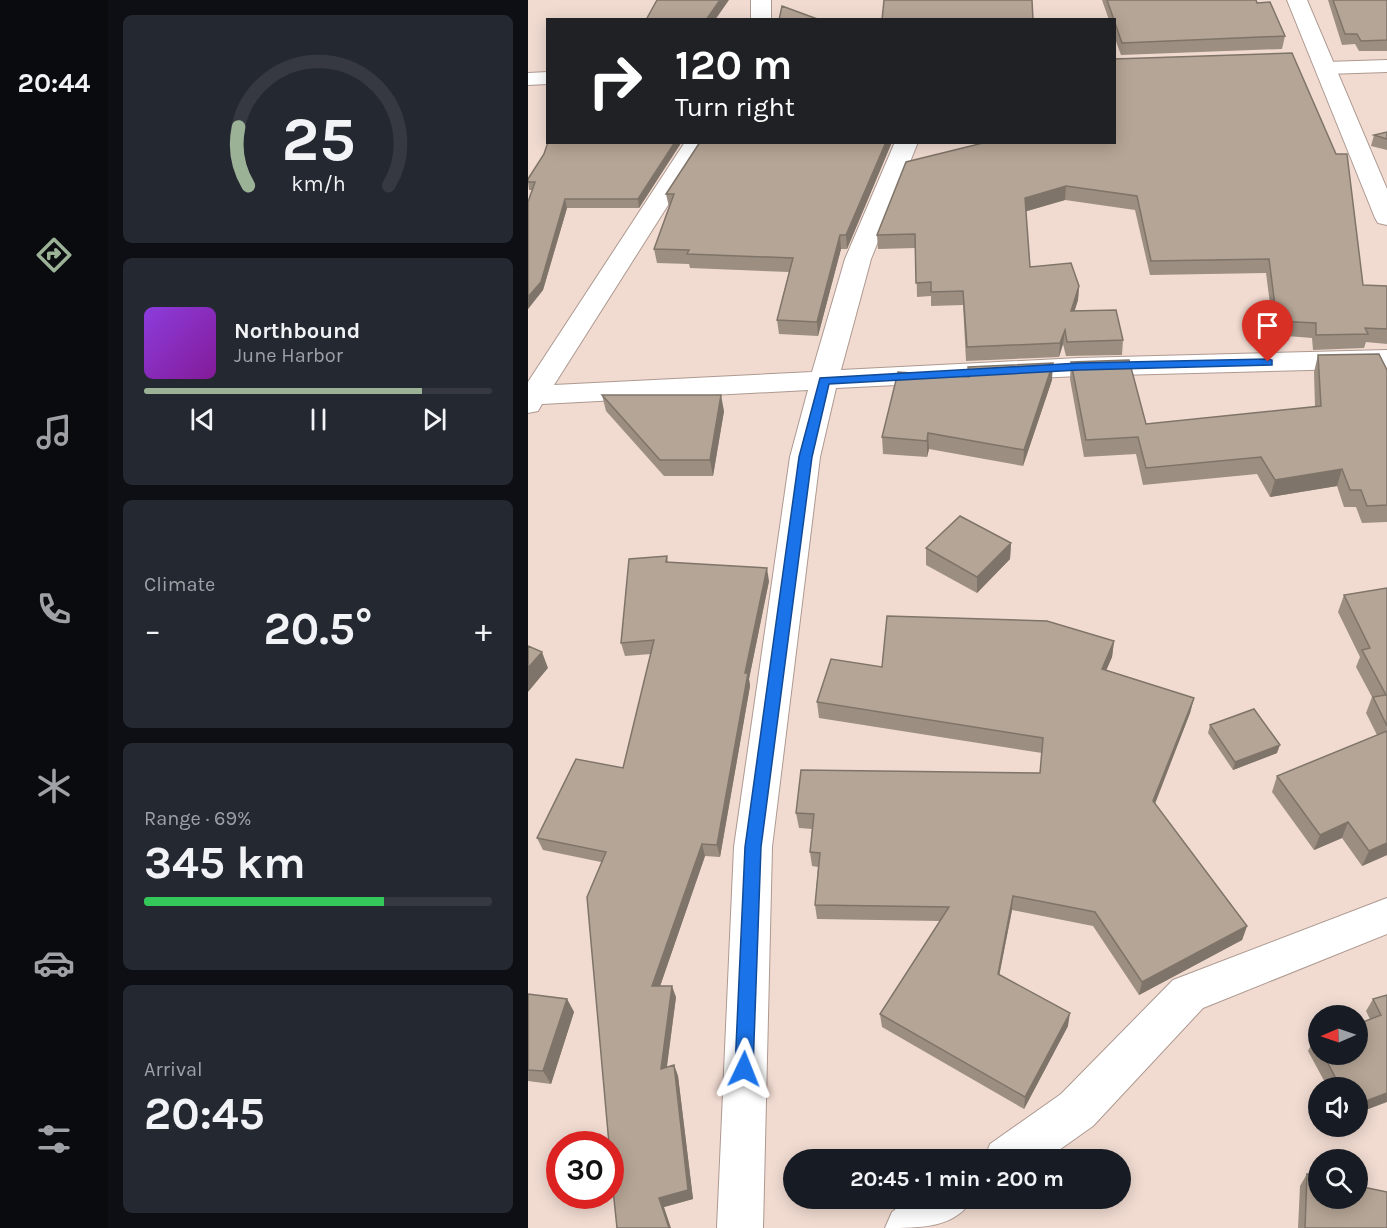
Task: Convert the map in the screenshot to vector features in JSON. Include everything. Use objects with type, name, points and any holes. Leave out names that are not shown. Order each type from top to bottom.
[{"type":"street","points":[[761,0],[761,18]]},
{"type":"street","points":[[1297,0],[1387,218]]},
{"type":"street","points":[[1298,57],[1323,62],[1387,66]]},
{"type":"street","points":[[528,79],[546,78]]},
{"type":"street","points":[[531,400],[695,144]]},
{"type":"street","points":[[740,1228],[753,847],[806,457],[824,380],[858,259],[906,144]]},
{"type":"street","points":[[531,400],[824,380],[1079,367],[1387,359]]},
{"type":"street","points":[[1022,1149],[1077,1110],[1188,994],[1387,916]]},
{"type":"street","points":[[908,1228],[935,1209]]},
{"type":"building","points":[[657,0],[720,0],[707,18],[647,18]]},
{"type":"building","points":[[884,0],[1032,0],[1033,18],[882,18]]},
{"type":"building","points":[[1107,0],[1256,0],[1257,3],[1270,2],[1285,36],[1122,43],[1116,26],[1116,18],[1113,18]]},
{"type":"building","points":[[1333,0],[1387,0],[1387,40],[1361,41],[1357,34],[1345,34]]},
{"type":"building","points":[[782,6],[815,18],[779,18]]},
{"type":"building","points":[[1292,53],[1336,154],[1347,154],[1363,285],[1387,286],[1387,329],[1365,328],[1368,334],[1316,335],[1316,323],[1277,321],[1269,259],[1151,261],[1137,196],[1066,186],[1025,198],[1030,267],[1071,263],[1079,286],[1071,311],[1116,310],[1123,340],[1067,342],[1065,330],[1060,343],[967,347],[963,291],[931,292],[931,282],[916,283],[915,234],[877,235],[906,162],[979,144],[1116,144],[1116,59]]},
{"type":"building","points":[[1387,132],[1387,139],[1374,135]]},
{"type":"building","points":[[547,144],[674,144],[638,199],[565,199],[541,282],[528,297],[528,202],[535,182],[528,182],[528,179],[544,154]]},
{"type":"building","points":[[699,144],[885,144],[846,235],[840,235],[817,322],[777,320],[793,258],[687,254],[689,250],[654,249],[674,194],[666,194]]},
{"type":"building","points":[[1379,354],[1387,370],[1387,505],[1367,506],[1361,490],[1350,490],[1342,469],[1275,480],[1261,457],[1146,468],[1138,437],[1086,440],[1071,362],[1129,360],[1146,424],[1321,406],[1318,355]]},
{"type":"building","points":[[1053,363],[1024,450],[928,433],[927,441],[882,437],[898,372],[969,377],[968,367]]},
{"type":"building","points":[[602,395],[721,395],[710,460],[660,460]]},
{"type":"building","points":[[960,516],[1011,543],[977,577],[926,548]]},
{"type":"building","points":[[667,556],[666,562],[767,568],[745,673],[748,673],[717,845],[702,844],[652,986],[672,986],[661,1069],[674,1065],[688,1190],[659,1198],[669,1228],[617,1228],[615,1209],[624,1209],[624,1131],[608,1131],[587,897],[606,852],[537,838],[576,759],[623,768],[654,640],[621,643],[629,559]]},
{"type":"building","points":[[1387,588],[1387,726],[1373,697],[1386,695],[1362,650],[1370,648],[1344,595]]},
{"type":"building","points":[[887,616],[1047,621],[1114,641],[1102,669],[1194,698],[1153,801],[1247,926],[1142,982],[1095,912],[1013,896],[998,974],[1070,1013],[1025,1097],[880,1014],[949,907],[815,905],[820,853],[810,852],[814,814],[796,813],[801,770],[1040,773],[1043,738],[817,702],[831,659],[882,667]]},
{"type":"building","points":[[528,646],[542,652],[528,668]]},
{"type":"building","points":[[1254,709],[1280,745],[1235,762],[1210,725]]},
{"type":"building","points":[[1387,731],[1387,843],[1369,851],[1348,822],[1320,835],[1277,776]]},
{"type":"building","points":[[528,994],[567,999],[543,1071],[528,1070]]},
{"type":"building","points":[[1387,995],[1387,1093],[1368,1100],[1368,1077],[1335,1077],[1329,1065],[1368,1065],[1368,1020],[1381,1015],[1373,999]]},
{"type":"building","points":[[1307,1174],[1308,1209],[1368,1209],[1368,1188],[1387,1192],[1387,1228],[1305,1228]]},
{"type":"route","points":[[744,1069],[753,847],[806,457],[824,380],[1079,367],[1268,362]]}]
